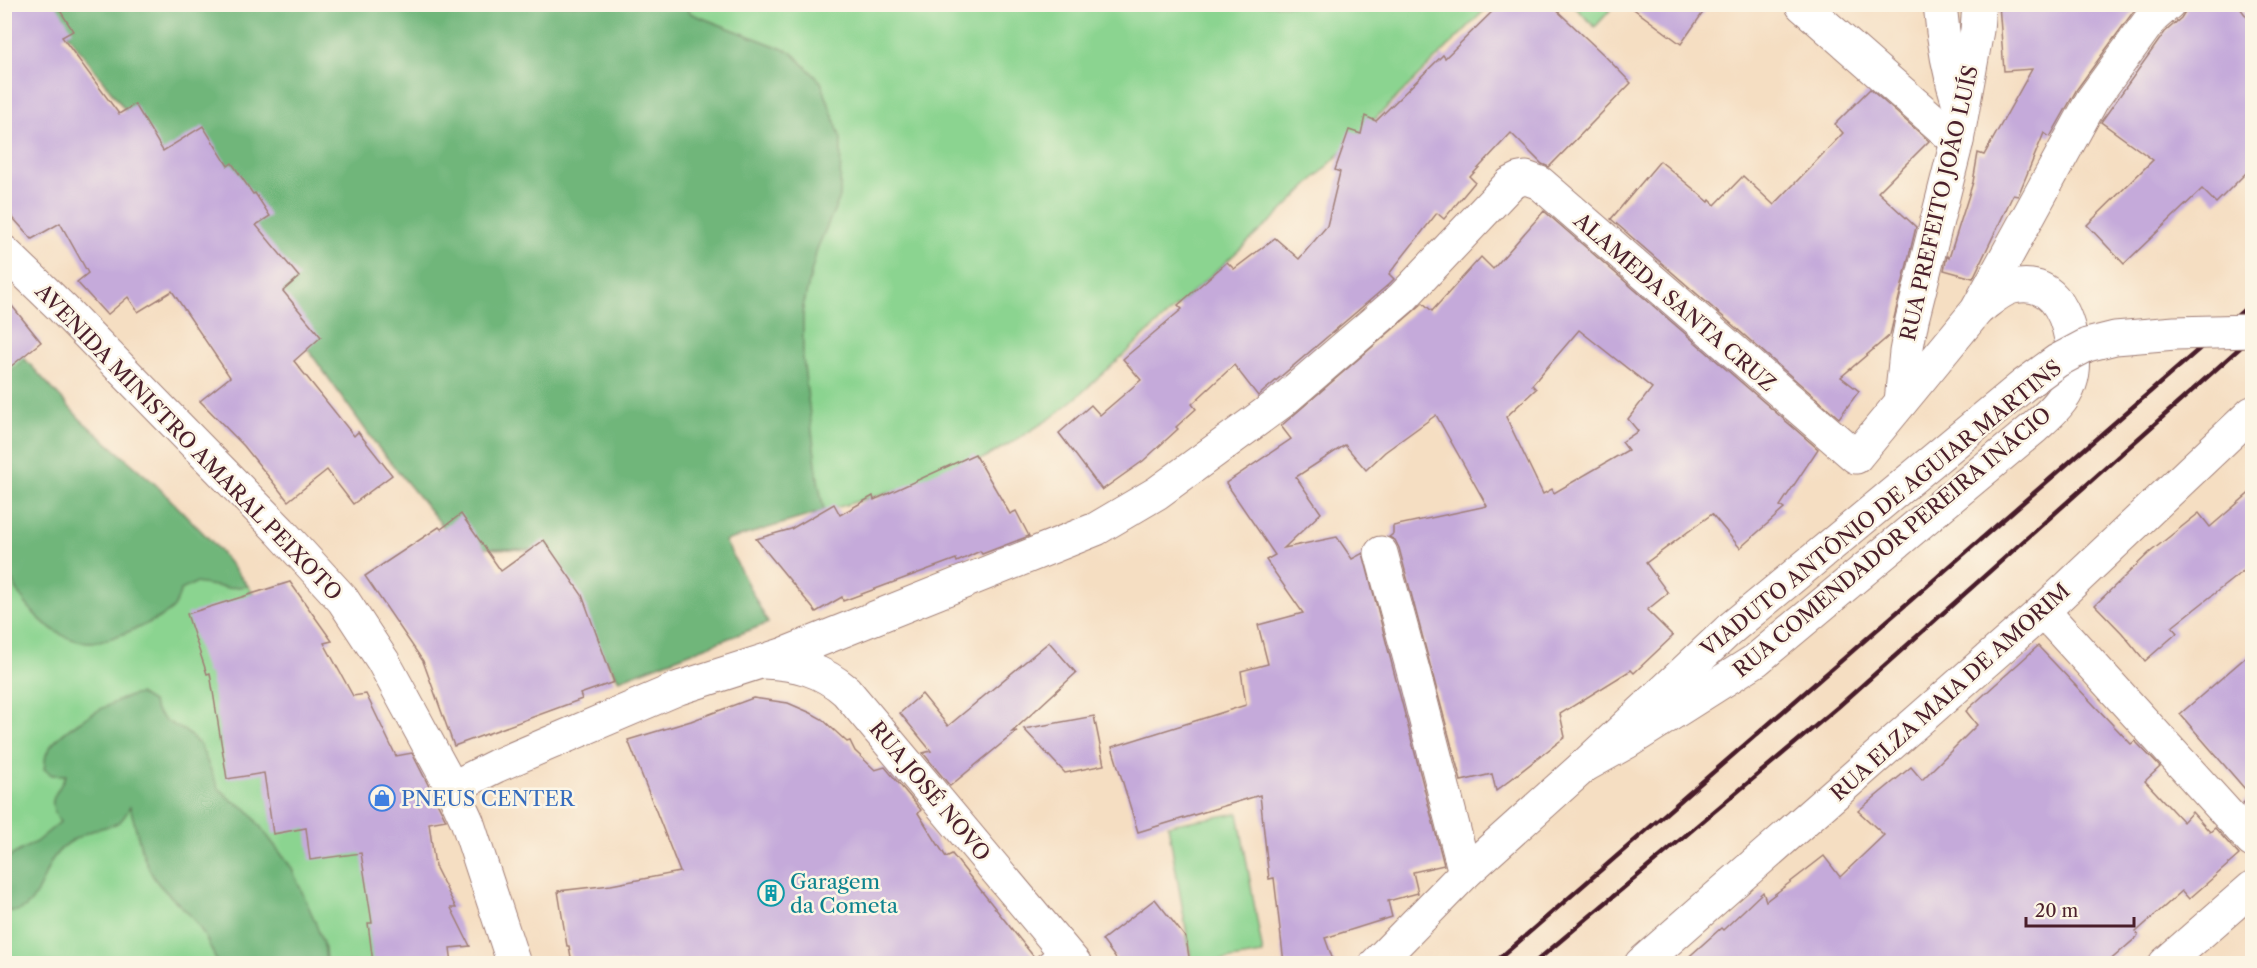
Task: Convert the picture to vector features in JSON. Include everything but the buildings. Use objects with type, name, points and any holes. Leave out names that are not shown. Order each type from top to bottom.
[{"type":"street","points":[[1940,4],[1943,42],[1960,127]]},
{"type":"street","name":"RUA PREFEITO JOÃO LUÍS","points":[[1901,402],[1912,320],[1960,127],[1977,30],[1979,4]]},
{"type":"street","points":[[1977,310],[2092,100],[2151,20],[2168,4]]},
{"type":"street","points":[[1802,5],[1960,127]]},
{"type":"street","name":"ALAMEDA SANTA CRUZ","points":[[770,659],[1096,529],[1157,493],[1280,403],[1402,298],[1506,188],[1520,179],[1531,179],[1540,183],[1856,457]]},
{"type":"street","name":"AVENIDA MINISTRO AMARAL PEIXOTO","points":[[4,252],[62,308],[280,531],[343,600],[383,661],[452,788],[467,821],[514,963]]},
{"type":"street","name":"RUA COMENDADOR PEREIRA INÁCIO","points":[[1584,766],[1627,742],[1756,660],[2036,428],[2060,403],[2070,385],[2074,366],[2068,326],[2062,309],[2052,296],[2042,289],[2013,287],[1997,295],[1977,310]]},
{"type":"street","name":"RUA PREFEITO JOÃO LUÍS","points":[[1856,457],[1977,310]]},
{"type":"street","name":"VIADUTO ANTÔNIO DE AGUIAR MARTINS","points":[[1584,766],[1730,630],[2024,386],[2058,361],[2087,345],[2115,338],[2175,333],[2253,332]]},
{"type":"street","name":"RUA ELZA MAIA DE AMORIM","points":[[1641,963],[2043,611],[2253,413]]},
{"type":"street","points":[[1381,554],[1465,873]]},
{"type":"street","points":[[2043,611],[2253,841]]},
{"type":"street","name":"RUA JOSÉ NOVO","points":[[452,788],[496,766],[652,699],[770,659],[806,668],[832,680],[846,692],[1061,959]]},
{"type":"street","points":[[1376,963],[1465,873],[1584,766]]},
{"type":"street","points":[[2165,963],[2253,888]]},
{"type":"green space","points":[[42,5],[1490,5],[1282,211],[1051,418],[988,456],[949,474],[725,541],[768,623],[619,680],[538,550],[493,549],[451,536],[378,447],[307,348],[59,23]]},
{"type":"green space","points":[[42,5],[682,5],[692,14],[791,52],[821,82],[841,139],[840,197],[817,249],[803,307],[803,358],[824,511],[725,541],[768,623],[619,680],[538,550],[469,547],[451,536],[378,447],[307,348],[59,23]]},
{"type":"green space","points":[[1573,5],[1615,5],[1595,27]]},
{"type":"green space","points":[[4,337],[81,420],[155,484],[213,543],[248,586],[279,630],[372,880],[385,963],[5,963]]},
{"type":"green space","points":[[25,359],[81,420],[155,484],[213,543],[248,586],[228,588],[195,583],[181,590],[174,607],[162,616],[120,635],[95,642],[74,640],[59,634],[33,612],[22,599],[14,584],[5,555],[5,376]]},
{"type":"green space","points":[[139,694],[152,702],[156,711],[166,721],[185,731],[200,745],[218,787],[231,800],[247,809],[291,867],[325,949],[326,963],[217,963],[194,920],[154,878],[143,852],[130,807],[116,824],[85,834],[62,848],[49,865],[31,902],[15,911],[5,910],[5,859],[36,842],[60,822],[53,808],[53,802],[66,775],[52,775],[44,769],[46,755],[51,746],[87,717],[116,702]]},
{"type":"green space","points":[[1238,813],[1263,954],[1192,963],[1168,825]]},
{"type":"railway","points":[[1493,964],[2252,303]]},
{"type":"railway","points":[[1533,964],[1838,707],[2252,337]]},
{"type":"place","name":"PNEUS CENTER","points":[[382,798]]},
{"type":"place","name":"Garagem da Cometa","points":[[771,893]]}]
